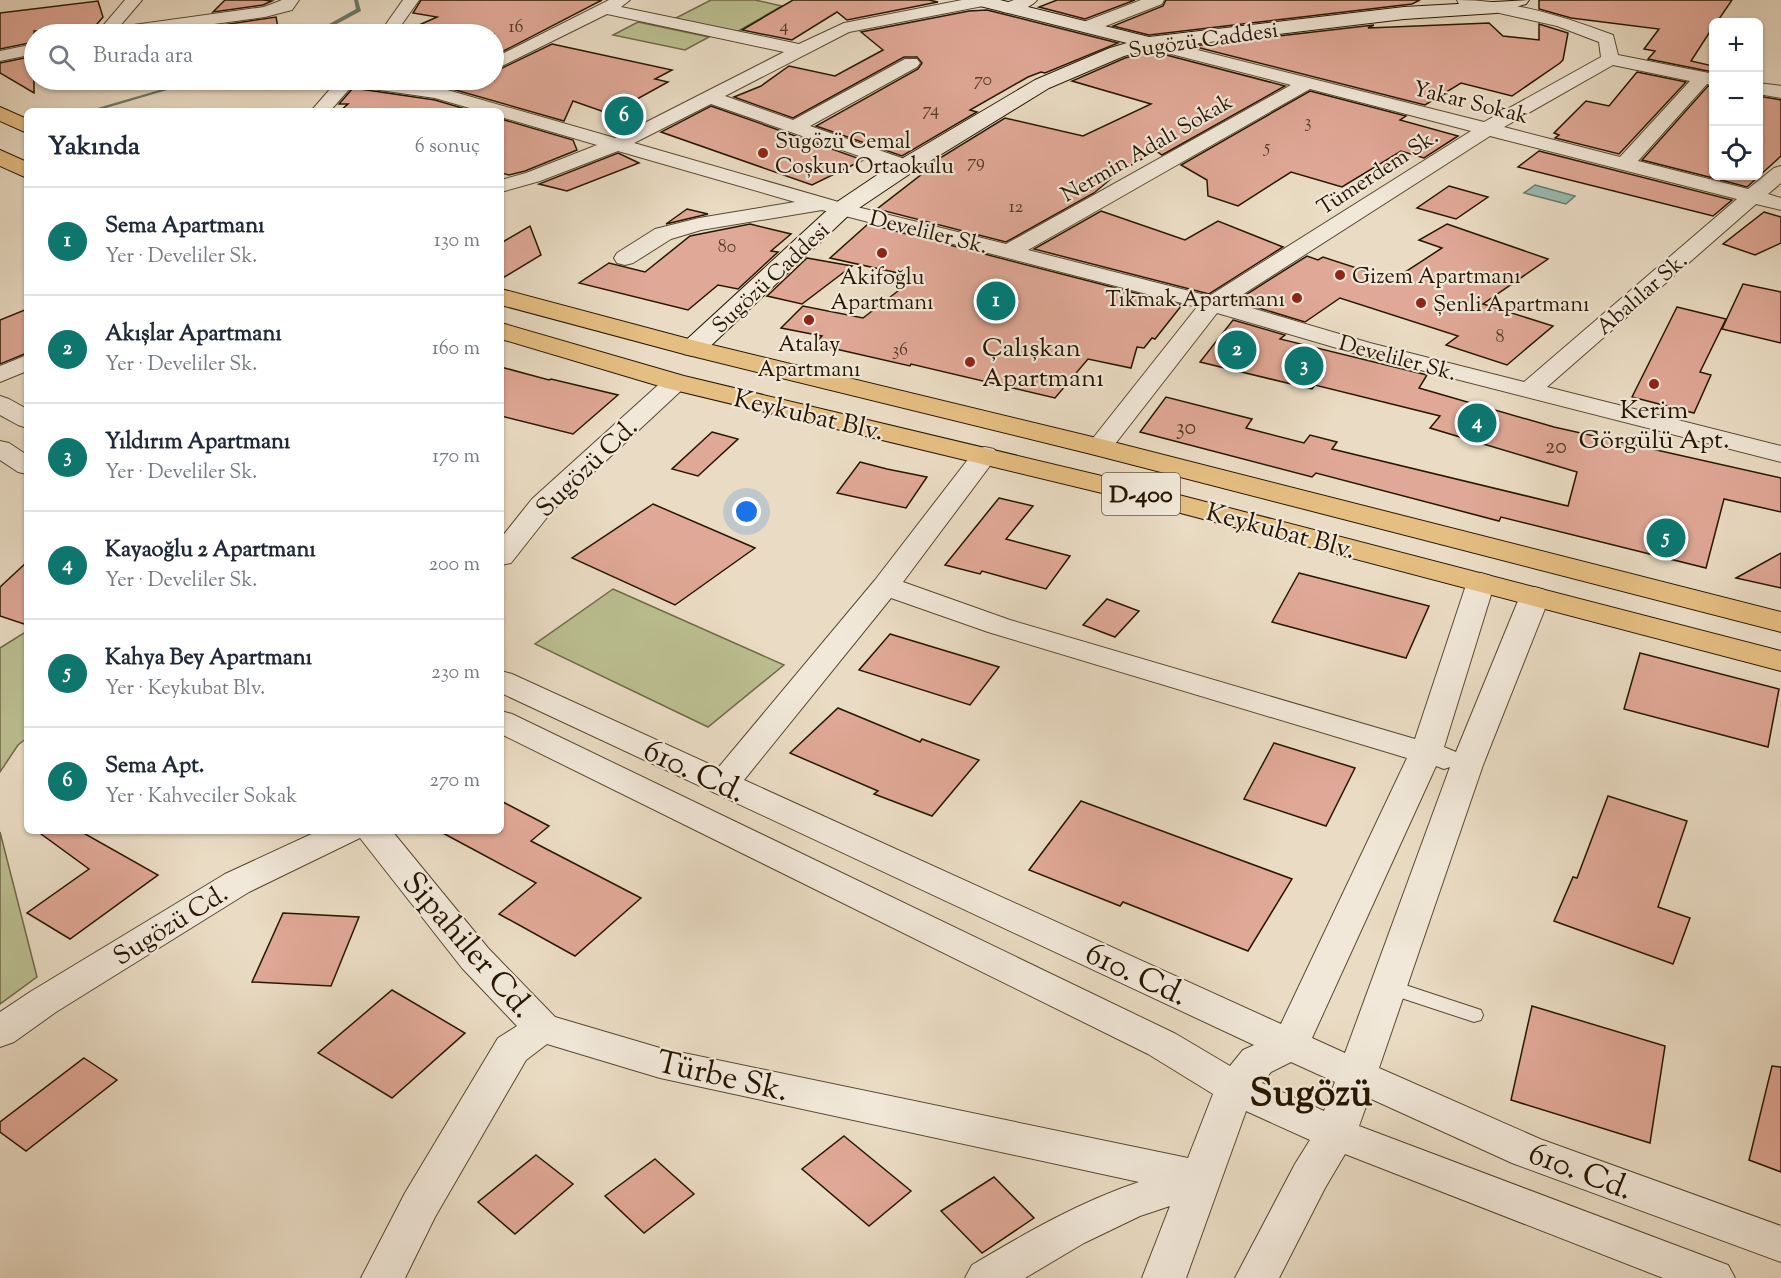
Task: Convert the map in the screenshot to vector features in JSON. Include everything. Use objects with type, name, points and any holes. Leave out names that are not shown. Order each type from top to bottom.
[{"type":"highway","points":[[0,113],[24,125]]},
{"type":"highway","points":[[0,157],[24,169]]},
{"type":"highway","name":"Keykubat Blv.","points":[[504,298],[693,348],[1099,447],[1781,622]]},
{"type":"highway","name":"Keykubat Blv.","points":[[504,332],[676,382],[984,455],[1781,661]]},
{"type":"street","points":[[114,24],[134,0]]},
{"type":"street","points":[[178,24],[265,12],[286,6],[291,0]]},
{"type":"street","points":[[394,24],[411,0]]},
{"type":"street","points":[[504,60],[622,0]]},
{"type":"street","points":[[1009,8],[1029,0]]},
{"type":"street","points":[[1087,27],[1156,0]]},
{"type":"street","points":[[1465,0],[1562,22],[1607,39],[1610,59],[1708,79]]},
{"type":"street","name":"Sugözü Caddesi","points":[[693,348],[834,206],[906,166],[1042,84],[1117,52],[1150,43],[1404,13],[1496,8],[1520,0]]},
{"type":"street","points":[[504,185],[533,177],[616,144],[844,28],[980,1],[1150,43]]},
{"type":"street","points":[[605,9],[801,50]]},
{"type":"street","name":"Yakar Sokak","points":[[1150,43],[1485,130],[1772,200]]},
{"type":"street","points":[[0,56],[24,51]]},
{"type":"street","name":"Tümerdem Sk.","points":[[1099,447],[1212,304],[1485,130],[1610,59]]},
{"type":"street","points":[[794,127],[911,63]]},
{"type":"street","points":[[1624,164],[1708,79]]},
{"type":"street","name":"Nermin Adalı Sokak","points":[[1010,251],[1306,84]]},
{"type":"street","points":[[1763,89],[1781,92]]},
{"type":"street","points":[[323,108],[339,90]]},
{"type":"street","name":"Develiler Sk.","points":[[416,90],[437,93],[490,108]]},
{"type":"street","points":[[437,93],[443,90]]},
{"type":"street","points":[[710,96],[906,166]]},
{"type":"street","name":"Develiler Sk.","points":[[504,112],[834,206],[1212,304],[1362,348],[1781,454]]},
{"type":"street","name":"Abalılar Sk.","points":[[1529,390],[1772,200],[1781,172]]},
{"type":"street","points":[[625,258],[663,234],[699,224],[834,206]]},
{"type":"street","points":[[0,375],[24,363]]},
{"type":"street","name":"Sugözü Cd.","points":[[504,553],[542,505],[676,382]]},
{"type":"street","points":[[0,404],[24,418]]},
{"type":"street","points":[[0,449],[24,463]]},
{"type":"street","points":[[723,783],[885,586],[984,455]]},
{"type":"street","points":[[1164,1278],[1235,1088],[1257,1061],[1290,1045],[1426,753],[1481,582]]},
{"type":"street","points":[[885,586],[999,626],[1467,765]]},
{"type":"street","points":[[1257,1278],[1310,1176],[1336,1134],[1467,765],[1535,596]]},
{"type":"street","name":"610. Cd.","points":[[504,682],[1290,1045],[1359,1074],[1526,1151],[1781,1244]]},
{"type":"street","name":"610. Cd.","points":[[504,722],[1162,1044],[1235,1088],[1336,1134],[1713,1278]]},
{"type":"street","name":"Sugözü Cd.","points":[[0,1032],[43,1002],[237,883],[342,834]]},
{"type":"street","name":"Sipahiler Cd.","points":[[376,834],[475,958],[542,1028]]},
{"type":"street","points":[[383,1278],[420,1205],[512,1050],[542,1028]]},
{"type":"street","name":"Türbe Sk.","points":[[542,1028],[660,1063],[1200,1178]]},
{"type":"street","points":[[987,1278],[1069,1230],[1125,1204],[1200,1178]]},
{"type":"lane","points":[[1387,986],[1474,1015]]},
{"type":"green space","points":[[711,0],[755,0],[782,6],[733,34],[670,21]]},
{"type":"green space","points":[[638,22],[709,37],[685,50],[613,35]]},
{"type":"green space","points":[[613,589],[784,665],[708,727],[535,644]]},
{"type":"green space","points":[[24,633],[24,740],[18,745],[0,772],[0,648]]},
{"type":"green space","points":[[0,832],[37,977],[0,1004]]},
{"type":"water","points":[[1535,185],[1575,196],[1566,204],[1524,193]]},
{"type":"building","points":[[225,0],[272,1],[263,5],[213,12]]},
{"type":"building","points":[[421,0],[602,0],[504,51],[504,24],[421,24],[437,17],[413,13]]},
{"type":"building","points":[[793,0],[929,0],[938,2],[847,20],[837,12],[792,40],[742,30]]},
{"type":"building","points":[[1057,0],[1135,0],[1085,19],[1039,7]]},
{"type":"building","points":[[1166,0],[1420,0],[1412,4],[1149,35],[1113,26],[1163,6]]},
{"type":"building","points":[[1539,0],[1732,0],[1720,18],[1709,18],[1709,33],[1691,61],[1709,65],[1709,71],[1648,59],[1655,51],[1644,49],[1659,29],[1571,18],[1539,9]]},
{"type":"building","points":[[98,1],[103,17],[97,24],[24,24],[24,44],[0,49],[0,13]]},
{"type":"building","points":[[987,10],[1118,43],[1045,73],[1041,72],[1028,77],[970,110],[977,112],[902,156],[816,126],[918,69],[922,63],[917,57],[904,57],[793,118],[734,97],[761,86],[789,66],[835,76],[883,50],[861,32],[969,11]]},
{"type":"building","points":[[276,17],[277,24],[229,24]]},
{"type":"building","points":[[1489,23],[1503,36],[1539,40],[1539,24],[1568,33],[1563,60],[1512,96],[1461,83],[1425,105],[1192,46],[1374,25],[1368,28]]},
{"type":"building","points":[[552,44],[672,70],[655,79],[668,82],[610,114],[573,101],[564,121],[456,90],[504,90],[504,67]]},
{"type":"building","points":[[1151,51],[1285,86],[1162,155],[1156,151],[1119,172],[1094,193],[1006,242],[877,209],[931,167],[927,166],[1005,118],[1083,136],[1151,104],[1072,81],[1125,58]]},
{"type":"building","points":[[24,58],[24,87],[0,73],[0,63]]},
{"type":"building","points":[[1637,72],[1686,82],[1619,154],[1555,138],[1559,135],[1554,133],[1586,101],[1609,106]]},
{"type":"building","points":[[1708,86],[1709,86],[1709,177],[1642,160]]},
{"type":"building","points":[[351,90],[367,90],[435,100],[462,108],[343,108],[348,104],[339,104]]},
{"type":"building","points":[[1310,91],[1406,116],[1400,120],[1458,136],[1424,158],[1401,151],[1342,187],[1291,172],[1238,206],[1208,196],[1207,180],[1181,165]]},
{"type":"building","points":[[1763,97],[1781,100],[1781,156],[1763,172]]},
{"type":"building","points":[[711,106],[863,160],[812,185],[661,132]]},
{"type":"building","points":[[504,120],[573,140],[577,150],[509,175],[504,174]]},
{"type":"building","points":[[1539,151],[1732,200],[1713,216],[1518,167]]},
{"type":"building","points":[[618,153],[639,163],[567,191],[539,184]]},
{"type":"building","points":[[1721,180],[1755,180],[1747,187]]},
{"type":"building","points":[[1449,186],[1488,197],[1456,219],[1417,208]]},
{"type":"building","points":[[687,209],[708,214],[666,224]]},
{"type":"building","points":[[1101,211],[1185,240],[1218,221],[1283,247],[1209,294],[1034,249]]},
{"type":"building","points":[[1764,212],[1781,217],[1781,243],[1755,255],[1723,244]]},
{"type":"building","points":[[750,224],[791,234],[771,251],[778,252],[738,289],[718,285],[688,310],[579,283],[609,263],[645,272],[690,236]]},
{"type":"building","points":[[868,224],[1182,305],[1155,339],[1152,338],[1144,348],[1137,347],[1131,368],[1088,359],[1055,398],[814,344],[822,336],[781,328],[803,306],[863,318],[916,277],[830,258]]},
{"type":"building","points":[[1447,224],[1548,259],[1483,304],[1553,326],[1507,365],[1446,345],[1458,336],[1340,298],[1305,322],[1236,301],[1307,256],[1318,260],[1323,257],[1393,280],[1442,248],[1419,240]]},
{"type":"building","points":[[530,226],[541,255],[504,277],[504,241]]},
{"type":"building","points":[[807,258],[852,266],[802,304],[767,296]]},
{"type":"building","points":[[1743,284],[1781,292],[1781,343],[1722,329]]},
{"type":"building","points":[[1677,307],[1726,319],[1700,372],[1711,375],[1694,413],[1632,397]]},
{"type":"building","points":[[24,310],[24,354],[0,364],[0,320]]},
{"type":"building","points":[[1233,320],[1285,335],[1280,339],[1427,375],[1419,388],[1554,427],[1781,478],[1781,512],[1724,499],[1706,568],[1501,517],[1499,521],[1316,473],[1312,477],[1140,432],[1166,397],[1252,419],[1246,428],[1304,443],[1310,435],[1337,442],[1332,449],[1568,506],[1577,472],[1430,428],[1440,416],[1315,385],[1312,389],[1200,362]]},
{"type":"building","points":[[504,368],[618,395],[573,434],[504,417]]},
{"type":"building","points":[[712,432],[738,439],[698,476],[672,469]]},
{"type":"building","points":[[860,462],[927,477],[906,508],[837,493]]},
{"type":"building","points":[[999,498],[1033,506],[1006,539],[1070,556],[1046,589],[982,571],[980,574],[945,565]]},
{"type":"building","points":[[653,504],[755,548],[675,605],[572,558]]},
{"type":"building","points":[[1781,553],[1781,588],[1736,578]]},
{"type":"building","points":[[24,565],[24,624],[0,616],[0,587]]},
{"type":"building","points":[[1299,573],[1429,606],[1406,658],[1272,622]]},
{"type":"building","points":[[1107,599],[1139,611],[1115,637],[1083,625]]},
{"type":"building","points":[[890,634],[999,667],[970,705],[859,670]]},
{"type":"building","points":[[1640,653],[1779,689],[1768,747],[1624,709]]},
{"type":"building","points":[[838,708],[920,742],[922,739],[979,760],[932,816],[874,794],[878,791],[790,753]]},
{"type":"building","points":[[1274,743],[1355,768],[1326,826],[1244,799]]},
{"type":"building","points":[[1608,796],[1687,821],[1658,907],[1690,918],[1673,964],[1554,921],[1573,877],[1577,878]]},
{"type":"building","points":[[1081,801],[1292,879],[1248,951],[1123,902],[1120,906],[1029,870]]},
{"type":"building","points":[[504,803],[549,826],[531,841],[641,898],[575,956],[499,914],[536,883],[445,834],[504,834]]},
{"type":"building","points":[[41,834],[85,834],[158,875],[70,939],[27,913],[89,869]]},
{"type":"building","points":[[283,913],[359,917],[331,986],[252,982]]},
{"type":"building","points":[[392,990],[465,1033],[392,1098],[318,1053]]},
{"type":"building","points":[[1532,1006],[1665,1046],[1650,1143],[1511,1100]]},
{"type":"building","points":[[84,1058],[117,1080],[26,1151],[0,1132],[0,1122]]},
{"type":"building","points":[[1772,1066],[1781,1067],[1781,1172],[1749,1160]]},
{"type":"building","points":[[844,1136],[911,1191],[869,1226],[802,1169]]},
{"type":"building","points":[[536,1155],[573,1184],[515,1234],[478,1202]]},
{"type":"building","points":[[655,1159],[694,1194],[644,1233],[605,1196]]},
{"type":"building","points":[[994,1177],[1034,1218],[982,1253],[941,1211]]},
{"type":"waterway","points":[[333,24],[359,10],[356,0]]},
{"type":"waterway","points":[[100,108],[163,90]]},
{"type":"place","name":"Sema Apt.","points":[[624,116]]},
{"type":"place","name":"Sugözü Cemal Coşkun Ortaokulu","points":[[763,153]]},
{"type":"place","name":"Akifoğlu Apartmanı","points":[[882,253]]},
{"type":"place","name":"Gizem Apartmanı","points":[[1340,275]]},
{"type":"place","name":"Tıkmak Apartmanı","points":[[1297,298]]},
{"type":"place","name":"Sema Apartmanı","points":[[996,301]]},
{"type":"place","name":"Şenli Apartmanı","points":[[1421,303]]},
{"type":"place","name":"Atalay Apartmanı","points":[[809,320]]},
{"type":"place","name":"Akışlar Apartmanı","points":[[1237,350]]},
{"type":"place","name":"Çalışkan Apartmanı","points":[[970,362]]},
{"type":"place","name":"Yıldırım Apartmanı","points":[[1304,366]]},
{"type":"place","name":"Kerim Görgülü Apt.","points":[[1654,384]]},
{"type":"place","name":"Kayaoğlu 2 Apartmanı","points":[[1477,423]]},
{"type":"place","name":"Kahya Bey Apartmanı","points":[[1666,538]]},
{"type":"district","name":"Sugözü","points":[[1311,1091]]}]
